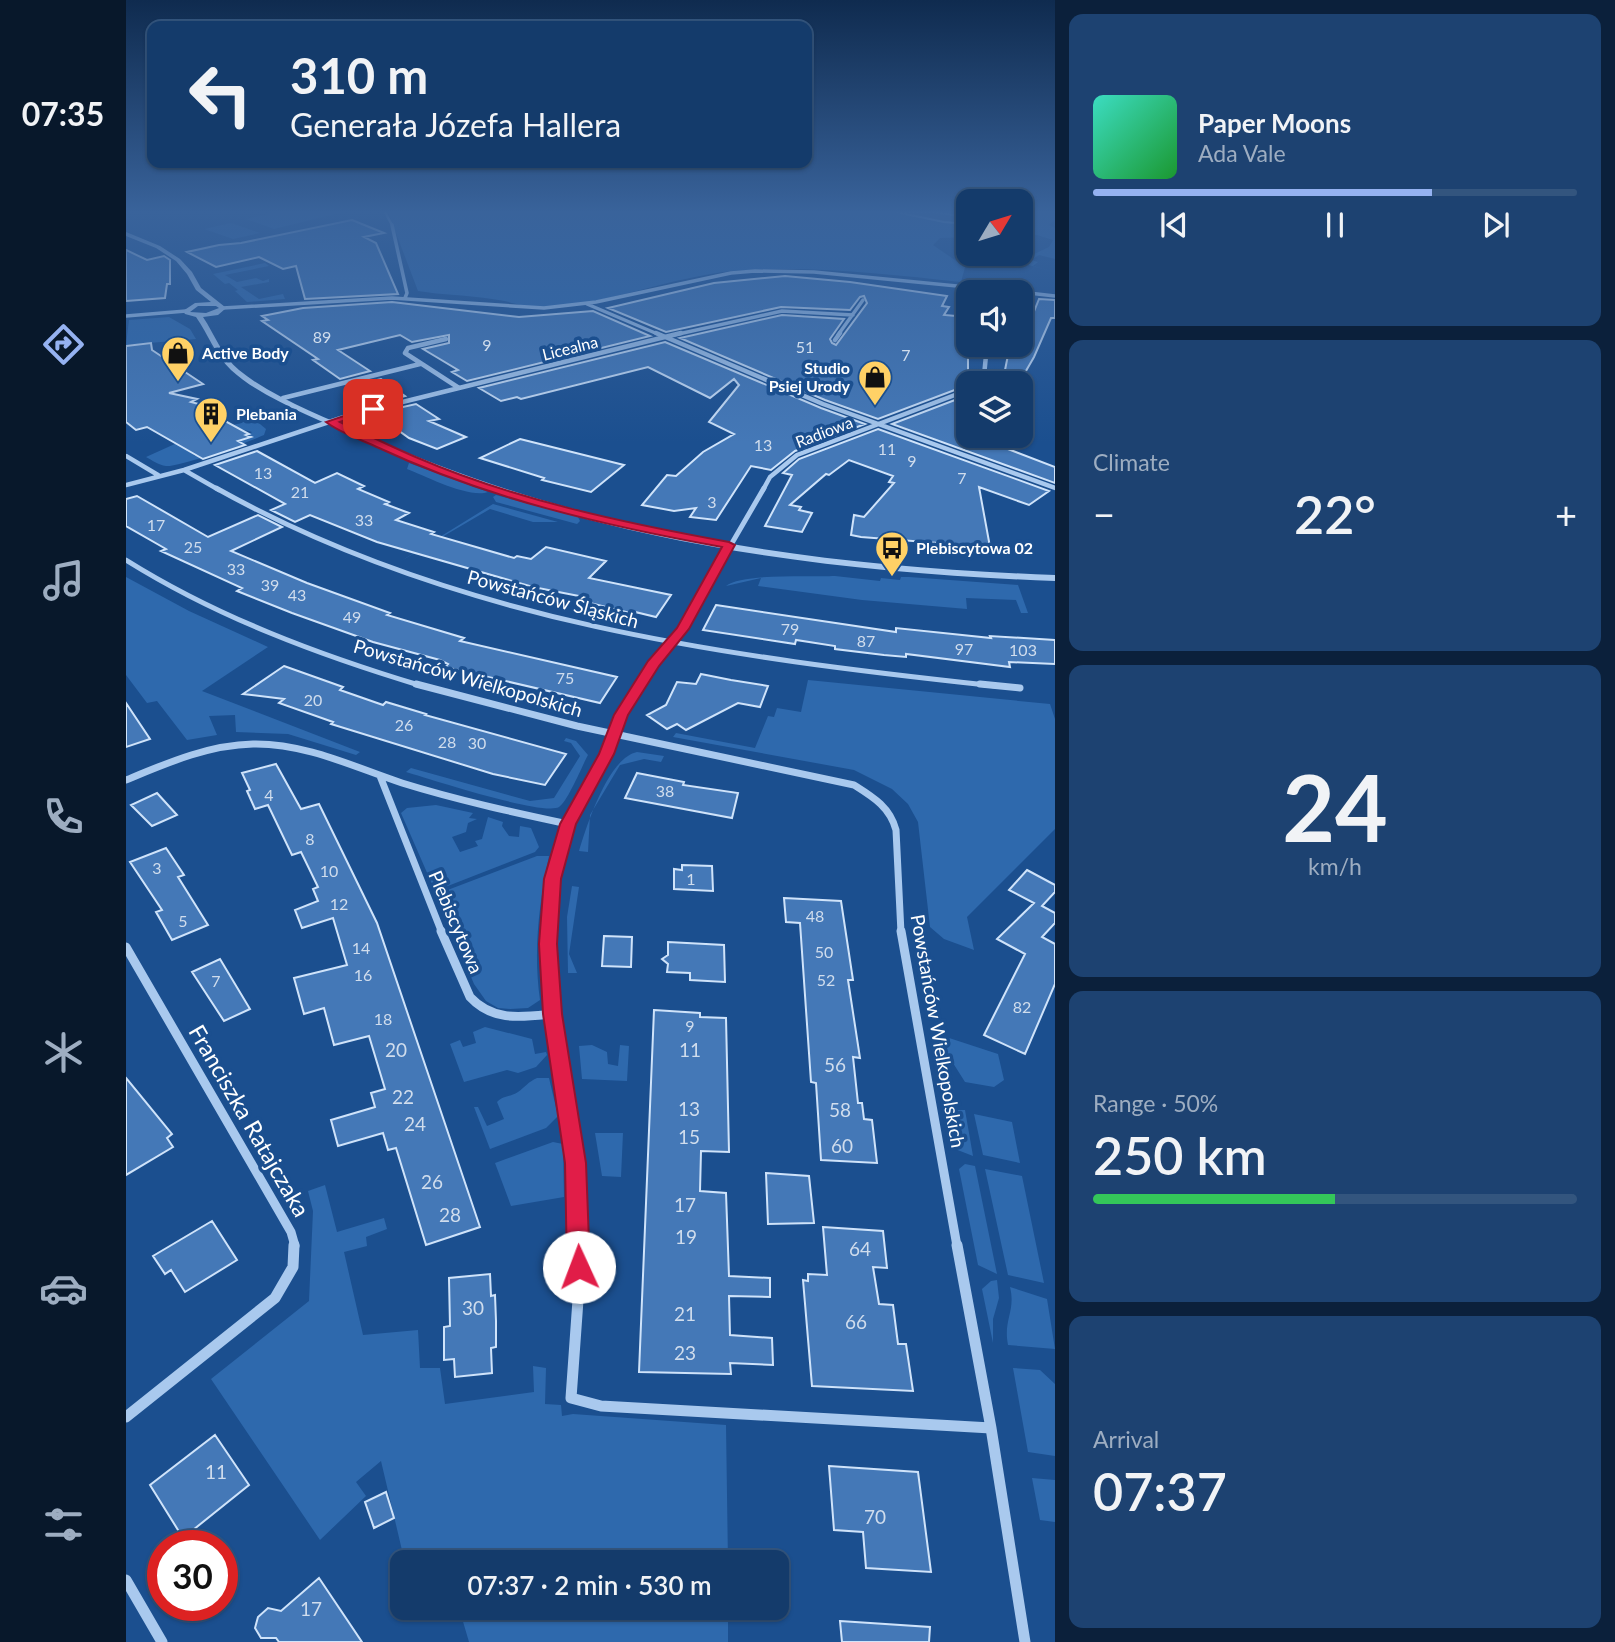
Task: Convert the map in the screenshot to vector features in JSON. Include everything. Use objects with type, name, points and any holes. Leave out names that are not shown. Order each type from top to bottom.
[{"type":"street","points":[[198,289],[219,308]]},
{"type":"street","points":[[188,308],[197,299],[198,289]]},
{"type":"street","points":[[405,298],[406,289]]},
{"type":"street","points":[[126,316],[188,308],[340,299],[405,298],[527,308],[586,304],[658,289]]},
{"type":"street","points":[[1033,293],[1055,296]]},
{"type":"street","points":[[835,340],[863,300]]},
{"type":"street","points":[[586,304],[877,425],[1055,488]]},
{"type":"street","points":[[188,308],[198,315],[209,330],[220,354],[231,367],[252,382],[416,461],[518,497],[653,531],[818,560],[909,570],[1055,578]]},
{"type":"street","points":[[198,315],[219,308]]},
{"type":"street","points":[[209,330],[219,308]]},
{"type":"street","name":"Licealna","points":[[126,485],[184,470],[331,422],[664,337],[782,311],[853,316]]},
{"type":"street","points":[[446,339],[408,348],[405,353],[459,388]]},
{"type":"street","points":[[283,398],[420,364]]},
{"type":"street","name":"Radiowa","points":[[729,545],[770,477],[781,465],[825,443],[956,395]]},
{"type":"street","points":[[126,456],[158,475]]},
{"type":"street","name":"Powstańców Śląskich","points":[[184,470],[280,523],[387,568],[540,614],[669,644],[824,668],[1020,688]]},
{"type":"street","points":[[729,545],[682,629],[621,715],[614,735],[568,824],[553,879],[548,944],[552,1014],[576,1163],[579,1286],[571,1398],[601,1406],[992,1428]]},
{"type":"street","name":"Powstańców Wielkopolskich","points":[[126,560],[156,579],[276,636],[363,668],[457,697],[614,735],[838,780],[867,792],[887,808],[893,818],[901,941],[992,1428],[1025,1642]]},
{"type":"street","points":[[126,780],[171,761],[230,745],[277,745],[310,751],[380,776],[568,824]]},
{"type":"street","name":"Plebiscytowa","points":[[380,776],[464,989],[474,1002],[486,1011],[506,1017],[552,1014]]},
{"type":"street","name":"Franciszka Ratajczaka","points":[[126,947],[291,1232],[296,1248],[289,1278],[275,1298],[126,1417]]},
{"type":"street","points":[[126,1580],[162,1642]]},
{"type":"shaded area","points":[[236,289],[243,289],[259,299],[283,294],[285,299],[247,302],[235,291],[238,290]]},
{"type":"shaded area","points":[[417,289],[645,289],[592,301],[537,307],[418,291]]},
{"type":"shaded area","points":[[169,317],[190,329],[196,339],[126,345],[129,320]]},
{"type":"shaded area","points":[[254,419],[266,429],[264,435],[230,448],[166,466],[146,457],[177,443],[195,456],[252,437],[248,435],[252,432],[230,426]]},
{"type":"shaded area","points":[[409,463],[488,492],[470,492],[448,486],[407,469]]},
{"type":"shaded area","points":[[496,495],[578,517],[580,521],[577,524],[496,502],[493,497]]},
{"type":"shaded area","points":[[493,504],[558,522],[533,522],[490,509],[401,561]]},
{"type":"shaded area","points":[[835,576],[880,581],[881,578],[900,580],[901,577],[909,577],[1018,585],[1028,613],[1021,613],[1016,600],[966,598],[967,609],[862,600],[758,586],[761,578],[726,586],[761,577]]},
{"type":"shaded area","points":[[126,577],[189,611],[268,647],[202,691],[360,752],[356,755],[288,734],[236,732],[235,715],[209,716],[217,735],[187,740],[157,701],[147,703],[126,675]]},
{"type":"shaded area","points":[[808,680],[1050,704],[1055,719],[1055,829],[967,917],[974,950],[944,939],[930,927],[918,822],[908,804],[892,789],[854,770],[673,737],[676,733],[755,748],[768,716],[774,717],[777,708],[801,712]]},
{"type":"shaded area","points":[[566,738],[576,741],[588,755],[571,791],[559,807],[509,802],[406,772],[411,768],[530,801],[554,798],[580,756],[571,743],[564,741]]},
{"type":"shaded area","points":[[637,752],[664,756],[661,762],[644,759],[620,765],[594,809],[608,779],[617,766],[627,757]]},
{"type":"shaded area","points":[[436,805],[473,813],[469,818],[477,819],[468,823],[466,832],[452,837],[460,852],[478,846],[475,841],[482,839],[488,817],[503,822],[502,826],[509,836],[519,837],[520,826],[531,828],[539,847],[535,852],[435,891],[401,813],[407,808]]},
{"type":"shaded area","points":[[590,819],[588,852],[579,851],[583,840]]},
{"type":"shaded area","points":[[537,856],[549,856],[538,928],[540,1000],[528,1008],[498,1008],[486,1001],[474,984],[438,899],[445,891]]},
{"type":"shaded area","points":[[572,886],[579,887],[569,954],[577,973],[568,973],[567,917]]},
{"type":"shaded area","points":[[485,1027],[532,1039],[535,1054],[546,1052],[547,1055],[536,1067],[518,1073],[507,1070],[464,1082],[450,1044],[460,1040],[463,1047],[476,1043],[473,1032]]},
{"type":"shaded area","points":[[943,1036],[998,1054],[1004,1080],[994,1087],[965,1082],[941,1044]]},
{"type":"shaded area","points":[[592,1045],[607,1052],[608,1064],[618,1066],[620,1045],[629,1046],[627,1081],[582,1079],[579,1046]]},
{"type":"shaded area","points":[[537,1078],[549,1078],[558,1116],[546,1128],[490,1149],[474,1107],[478,1107],[487,1126],[504,1119],[497,1102],[515,1094]]},
{"type":"shaded area","points":[[953,1110],[965,1110],[973,1156],[955,1149],[948,1114]]},
{"type":"shaded area","points":[[974,1114],[1012,1122],[1020,1163],[983,1155]]},
{"type":"shaded area","points":[[595,1133],[623,1133],[621,1177],[602,1176]]},
{"type":"shaded area","points":[[553,1142],[563,1144],[564,1197],[511,1206],[495,1163]]},
{"type":"shaded area","points":[[965,1164],[975,1166],[997,1274],[978,1265],[959,1169]]},
{"type":"shaded area","points":[[985,1169],[1022,1176],[1044,1283],[1008,1275]]},
{"type":"shaded area","points":[[325,1185],[337,1232],[384,1218],[387,1229],[366,1237],[367,1246],[344,1252],[363,1335],[418,1330],[420,1368],[440,1368],[445,1404],[534,1392],[533,1366],[546,1368],[545,1404],[561,1405],[562,1416],[573,1414],[726,1425],[728,1550],[402,1550],[381,1461],[356,1482],[366,1496],[320,1540],[211,1379],[309,1301],[313,1211],[308,1191]]},
{"type":"shaded area","points":[[997,1280],[999,1298],[993,1319],[993,1343],[982,1289],[991,1281]]},
{"type":"shaded area","points":[[1010,1287],[1047,1299],[1055,1349],[1008,1345],[1007,1329],[1012,1303]]},
{"type":"shaded area","points":[[1013,1368],[1040,1370],[1055,1384],[1055,1456],[1028,1452]]},
{"type":"shaded area","points":[[1032,1478],[1055,1480],[1055,1522],[1040,1520]]},
{"type":"shaded area","points":[[463,1620],[728,1620],[728,1642],[469,1642]]},
{"type":"building","points":[[126,289],[166,289],[165,298],[126,301]]},
{"type":"building","points":[[302,289],[396,289],[398,294],[305,299]]},
{"type":"building","points":[[690,289],[896,289],[947,296],[942,306],[949,307],[944,315],[956,316],[956,357],[968,357],[968,371],[956,371],[956,390],[878,419],[825,400],[680,338],[782,315],[844,319],[830,339],[836,345],[867,303],[864,296],[860,297],[850,310],[781,307],[666,332],[608,308]]},
{"type":"building","points":[[1039,299],[1055,300],[1055,318],[1051,318],[1034,357],[1026,371],[1005,371],[1008,357],[1033,357],[1033,314]]},
{"type":"building","points":[[392,302],[519,317],[593,311],[650,336],[467,381],[452,372],[458,370],[423,349],[449,343],[449,335],[412,342],[400,335],[338,350],[370,371],[340,379],[313,360],[318,359],[262,321],[268,320],[262,316],[303,308]]},
{"type":"building","points":[[665,342],[865,424],[795,451],[771,470],[751,466],[716,520],[690,517],[696,508],[674,511],[642,505],[667,475],[676,476],[703,452],[734,434],[709,422],[739,385],[734,379],[710,398],[648,367],[521,399],[517,397],[501,401],[479,388]]},
{"type":"building","points":[[151,343],[152,350],[203,384],[169,393],[197,399],[191,402],[206,406],[201,408],[249,434],[246,435],[251,437],[238,441],[245,445],[203,459],[147,427],[136,430],[126,422],[126,346]]},
{"type":"building","points":[[381,379],[405,396],[375,404],[351,386]]},
{"type":"building","points":[[956,400],[956,447],[892,424]]},
{"type":"building","points":[[416,404],[439,419],[429,421],[466,437],[437,449],[409,438],[384,420],[394,418],[385,411]]},
{"type":"building","points":[[878,429],[1049,491],[1029,505],[979,487],[990,547],[861,537],[851,535],[854,515],[864,517],[894,483],[889,482],[893,476],[849,460],[829,475],[826,474],[790,505],[812,513],[802,532],[765,526],[792,475],[783,473],[799,459]]},
{"type":"building","points":[[520,439],[624,465],[591,492],[542,480],[544,478],[480,458]]},
{"type":"building","points":[[958,448],[1010,448],[1055,467],[1055,483]]},
{"type":"building","points":[[257,451],[315,483],[337,473],[364,486],[358,489],[389,502],[385,504],[409,513],[396,520],[434,532],[431,534],[514,558],[517,556],[531,559],[546,547],[606,561],[589,578],[671,595],[656,617],[631,611],[630,613],[582,601],[584,597],[533,587],[377,542],[310,515],[295,522],[271,510],[285,504],[215,465]]},
{"type":"building","points":[[137,496],[208,537],[258,515],[282,527],[231,551],[307,583],[390,613],[387,615],[464,638],[460,641],[617,677],[600,703],[445,667],[448,664],[440,660],[373,642],[292,613],[237,591],[242,588],[161,551],[166,549],[126,526],[126,499]]},
{"type":"building","points":[[716,605],[896,632],[896,628],[991,638],[990,636],[1055,640],[1055,664],[1009,662],[1010,667],[906,654],[906,657],[884,655],[835,649],[835,646],[796,640],[795,644],[703,630]]},
{"type":"building","points":[[284,666],[383,705],[386,702],[566,754],[545,785],[493,774],[331,724],[333,722],[279,703],[284,699],[243,694]]},
{"type":"building","points":[[701,674],[768,686],[760,707],[738,703],[686,730],[677,724],[667,729],[647,715],[666,705],[677,682],[696,684]]},
{"type":"building","points":[[126,703],[150,739],[126,747]]},
{"type":"building","points":[[276,764],[301,809],[319,804],[377,923],[480,1227],[426,1245],[396,1148],[388,1150],[383,1133],[338,1146],[331,1120],[375,1107],[371,1093],[385,1089],[369,1036],[334,1045],[324,1008],[304,1014],[294,978],[347,965],[333,918],[302,928],[295,910],[318,901],[313,889],[318,887],[301,852],[292,855],[268,805],[255,809],[247,791],[250,790],[242,773]]},
{"type":"building","points":[[637,773],[684,782],[683,785],[738,793],[732,818],[625,798]]},
{"type":"building","points":[[157,793],[177,815],[152,826],[131,805]]},
{"type":"building","points":[[166,848],[184,875],[178,877],[208,925],[172,940],[156,912],[162,910],[130,862]]},
{"type":"building","points":[[682,865],[712,866],[713,891],[674,889],[674,869],[682,870]]},
{"type":"building","points":[[1027,870],[1055,885],[1055,892],[1042,906],[1055,913],[1055,923],[1042,937],[1055,944],[1055,984],[1025,1054],[984,1035],[1025,954],[997,939],[1034,903],[1009,890]]},
{"type":"building","points":[[784,898],[841,901],[853,980],[848,980],[860,1058],[853,1057],[858,1103],[862,1103],[864,1119],[872,1120],[877,1163],[821,1160],[816,1083],[811,1082],[800,923],[786,922]]},
{"type":"building","points":[[604,936],[632,937],[631,967],[602,966]]},
{"type":"building","points":[[668,942],[724,945],[725,982],[690,980],[690,973],[667,972],[668,964],[662,959],[668,955]]},
{"type":"building","points":[[220,959],[250,1009],[224,1021],[192,972]]},
{"type":"building","points":[[654,1010],[726,1018],[729,1152],[701,1151],[700,1191],[726,1193],[729,1276],[770,1278],[770,1297],[729,1296],[730,1335],[772,1338],[773,1365],[730,1363],[731,1374],[639,1372]]},
{"type":"building","points":[[126,1078],[172,1134],[167,1138],[173,1147],[126,1175]]},
{"type":"building","points":[[766,1173],[809,1176],[814,1223],[768,1224]]},
{"type":"building","points":[[212,1221],[237,1260],[185,1292],[171,1270],[165,1274],[153,1256]]},
{"type":"building","points":[[823,1227],[883,1231],[887,1268],[873,1267],[879,1304],[893,1305],[898,1344],[906,1344],[913,1391],[812,1386],[803,1280],[808,1281],[808,1274],[827,1275]]},
{"type":"building","points":[[490,1274],[491,1296],[495,1295],[496,1321],[496,1347],[491,1348],[492,1373],[455,1377],[454,1359],[444,1360],[444,1327],[450,1326],[449,1278]]},
{"type":"building","points":[[215,1435],[249,1485],[193,1530],[178,1530],[150,1485]]},
{"type":"building","points":[[829,1466],[918,1472],[931,1572],[866,1568],[863,1532],[834,1530]]},
{"type":"building","points":[[386,1492],[394,1518],[374,1528],[365,1502]]},
{"type":"building","points":[[319,1578],[362,1642],[279,1642],[276,1638],[261,1638],[255,1628],[258,1617],[268,1608],[281,1611]]},
{"type":"building","points":[[840,1621],[930,1627],[929,1642],[842,1642]]},
{"type":"place","name":"Active Body","points":[[178,383]]},
{"type":"place","name":"Studio Psiej Urody","points":[[875,407]]},
{"type":"place","name":"Plebania","points":[[211,444]]},
{"type":"place","name":"Plebiscytowa 02","points":[[892,578]]},
{"type":"route","points":[[373,409],[331,422],[416,461],[518,497],[653,531],[729,545],[682,629],[653,664],[621,715],[606,754],[568,824],[553,879],[548,944],[552,1014],[576,1163],[579,1267]]}]
